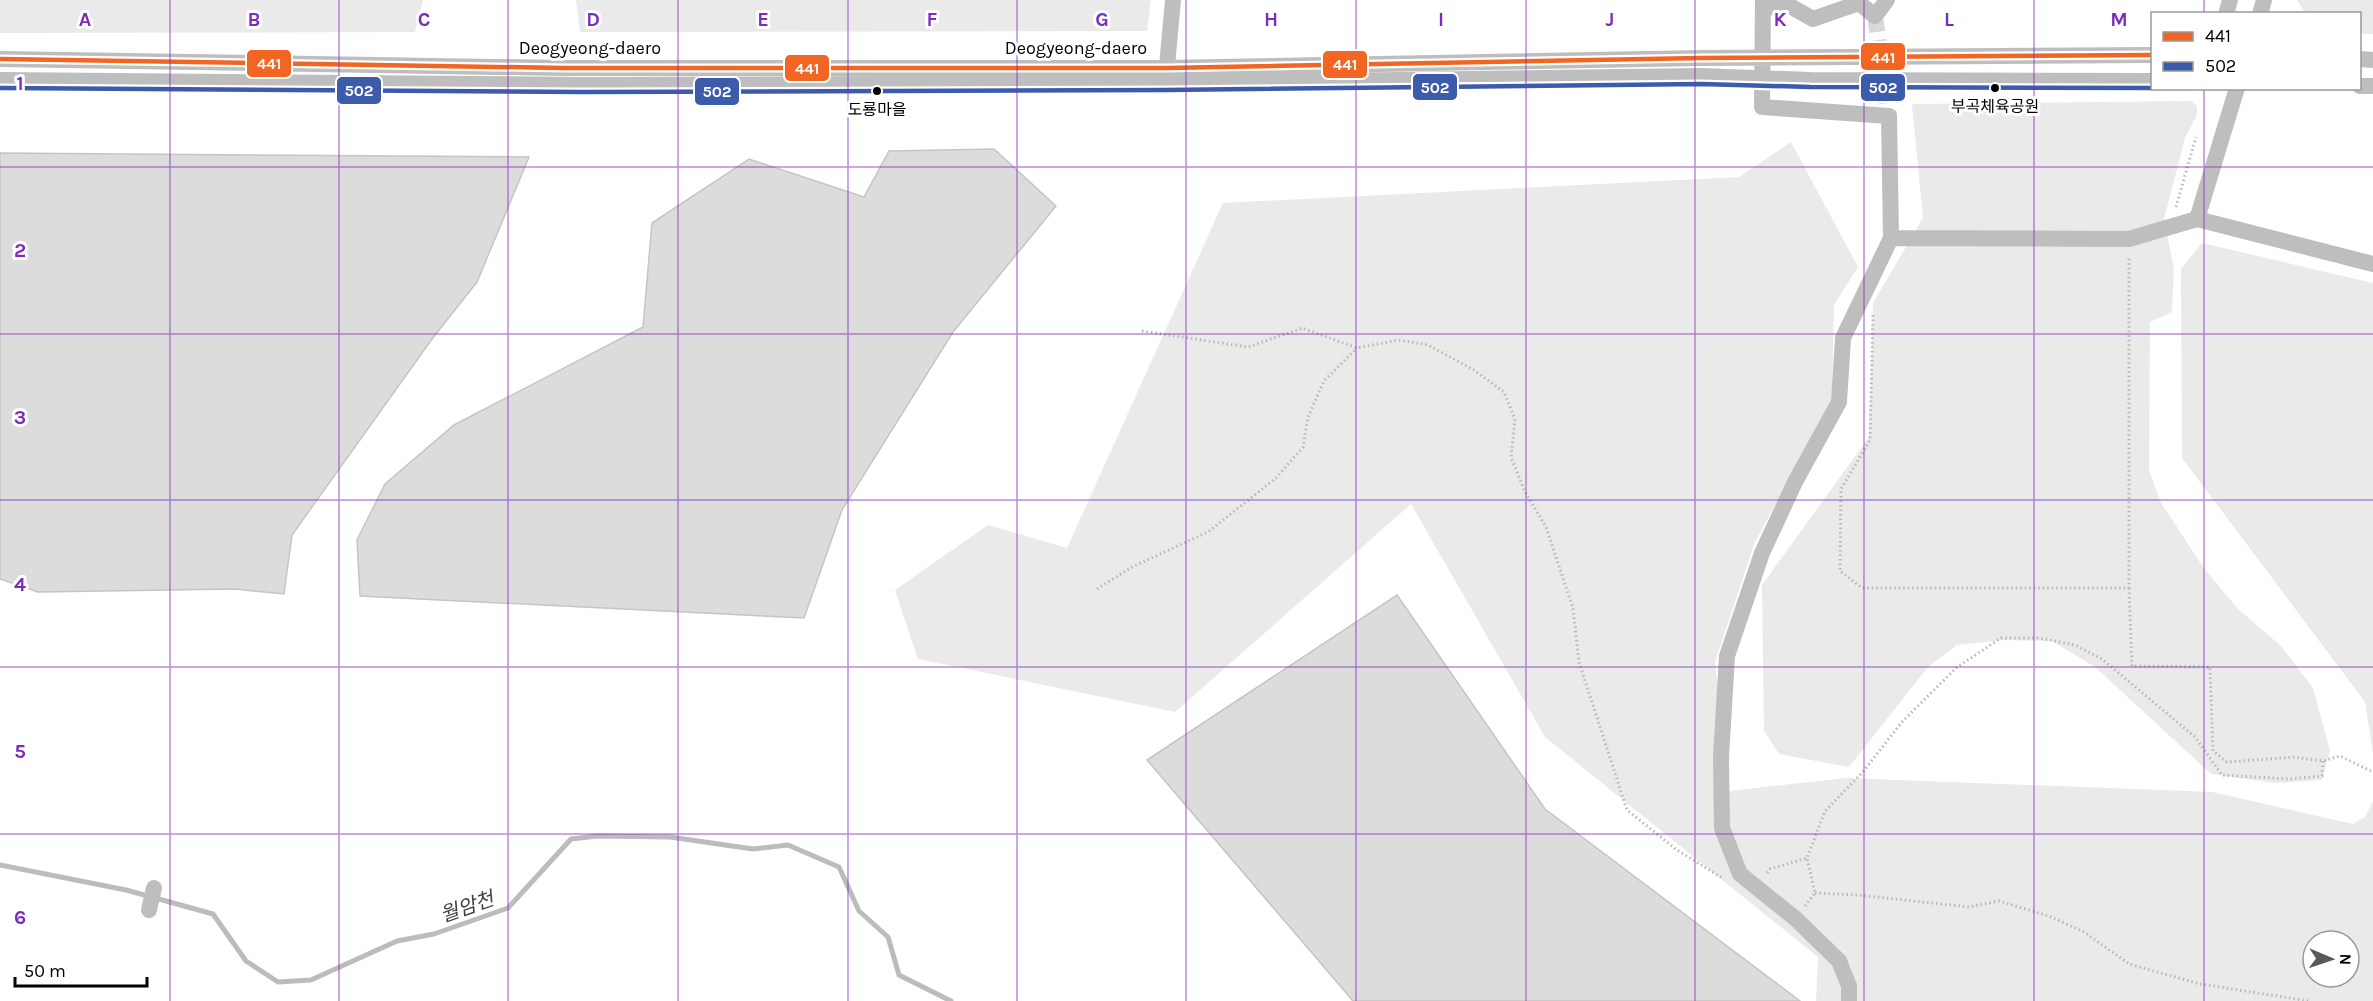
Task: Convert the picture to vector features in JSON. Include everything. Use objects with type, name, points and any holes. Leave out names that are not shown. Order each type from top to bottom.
[{"type":"street","points":[[1166,75],[1173,0]]},
{"type":"street","points":[[1849,1001],[1849,986],[1839,961],[1796,919],[1740,874],[1722,828],[1721,757],[1727,656],[1762,553],[1795,482],[1839,402],[1843,338],[1891,238],[1889,116],[1762,107],[1763,4],[1790,6],[1813,19],[1859,3],[1875,16],[1887,0]]},
{"type":"street","name":"Deogyeong-daero","points":[[0,80],[572,85],[1166,75],[1763,58],[2151,55]]},
{"type":"street","name":"Deogyeong-daero","points":[[0,59],[1166,75],[1689,76],[2151,81]]},
{"type":"street","points":[[2197,219],[2236,90]]},
{"type":"street","points":[[1891,238],[2129,239],[2197,219],[2373,264]]},
{"type":"street","points":[[149,910],[154,888]]},
{"type":"path","points":[[2177,225],[2175,204],[2196,137]]},
{"type":"path","points":[[2129,239],[2128,588],[2132,666],[2210,667],[2213,751],[2227,762],[2294,757],[2323,761],[2340,756],[2373,772]]},
{"type":"path","points":[[1873,307],[1870,440],[1841,489],[1840,571],[1862,588],[2128,588]]},
{"type":"path","points":[[1097,589],[1132,567],[1208,532],[1276,478],[1304,447],[1308,417],[1324,381],[1357,348]]},
{"type":"path","points":[[1796,919],[1815,893],[1807,858]]},
{"type":"path","points":[[1815,893],[1858,895],[1969,907],[1999,901],[2058,920],[2084,932],[2129,964],[2200,984],[2309,1001]]},
{"type":"shaded area","points":[[0,0],[423,0],[415,32],[0,33]]},
{"type":"shaded area","points":[[576,0],[1151,0],[1147,31],[580,32]]},
{"type":"shaded area","points":[[2297,0],[2373,0],[2373,34],[2361,34],[2361,12],[2304,12]]},
{"type":"shaded area","name":"부곡체육공원","points":[[2191,101],[2197,106],[2197,115],[2185,138],[2164,219],[2174,269],[2172,312],[2150,322],[2149,470],[2160,501],[2203,567],[2238,609],[2281,646],[2313,688],[2330,751],[2322,780],[2275,783],[2211,774],[2095,667],[2052,641],[2004,640],[1957,645],[1928,667],[1849,767],[1779,754],[1764,731],[1762,585],[1869,437],[1873,303],[1923,218],[1912,104]]},
{"type":"shaded area","points":[[1791,142],[1858,267],[1834,305],[1832,400],[1755,542],[1715,662],[1729,791],[1846,778],[2212,792],[2353,824],[2365,817],[2373,801],[2373,1001],[1816,1001],[1818,957],[1545,737],[1411,504],[1175,712],[918,659],[895,590],[988,525],[1067,548],[1223,203],[1739,177]]},
{"type":"shaded area","points":[[2202,243],[2373,283],[2373,754],[2365,702],[2182,458],[2181,269]]},
{"type":"building","points":[[994,149],[1056,206],[953,332],[842,510],[804,618],[360,596],[357,540],[385,484],[454,425],[643,327],[652,223],[749,159],[864,197],[889,151]]},
{"type":"building","points":[[0,153],[529,157],[477,282],[432,339],[292,535],[284,594],[235,589],[38,592],[0,579]]},
{"type":"building","points":[[1397,595],[1545,809],[1800,1001],[1353,1001],[1147,760]]},
{"type":"waterway","name":"월암천","points":[[0,865],[126,890],[213,914],[246,961],[278,982],[311,980],[397,941],[434,934],[508,908],[571,839],[597,836],[670,837],[753,849],[788,845],[839,867],[859,911],[888,937],[899,975],[951,1001]]},
{"type":"tunnel","points":[[1875,16],[1889,116]]},
{"type":"transit line","name":"441","points":[[0,59],[564,68],[1167,68],[1701,58],[2151,55]]},
{"type":"transit line","name":"502","points":[[0,88],[584,92],[1166,90],[1701,84],[1810,87],[2151,88]]},
{"type":"place","name":"부곡체육공원","points":[[1995,88]]},
{"type":"place","name":"도룡마을","points":[[877,91]]}]
